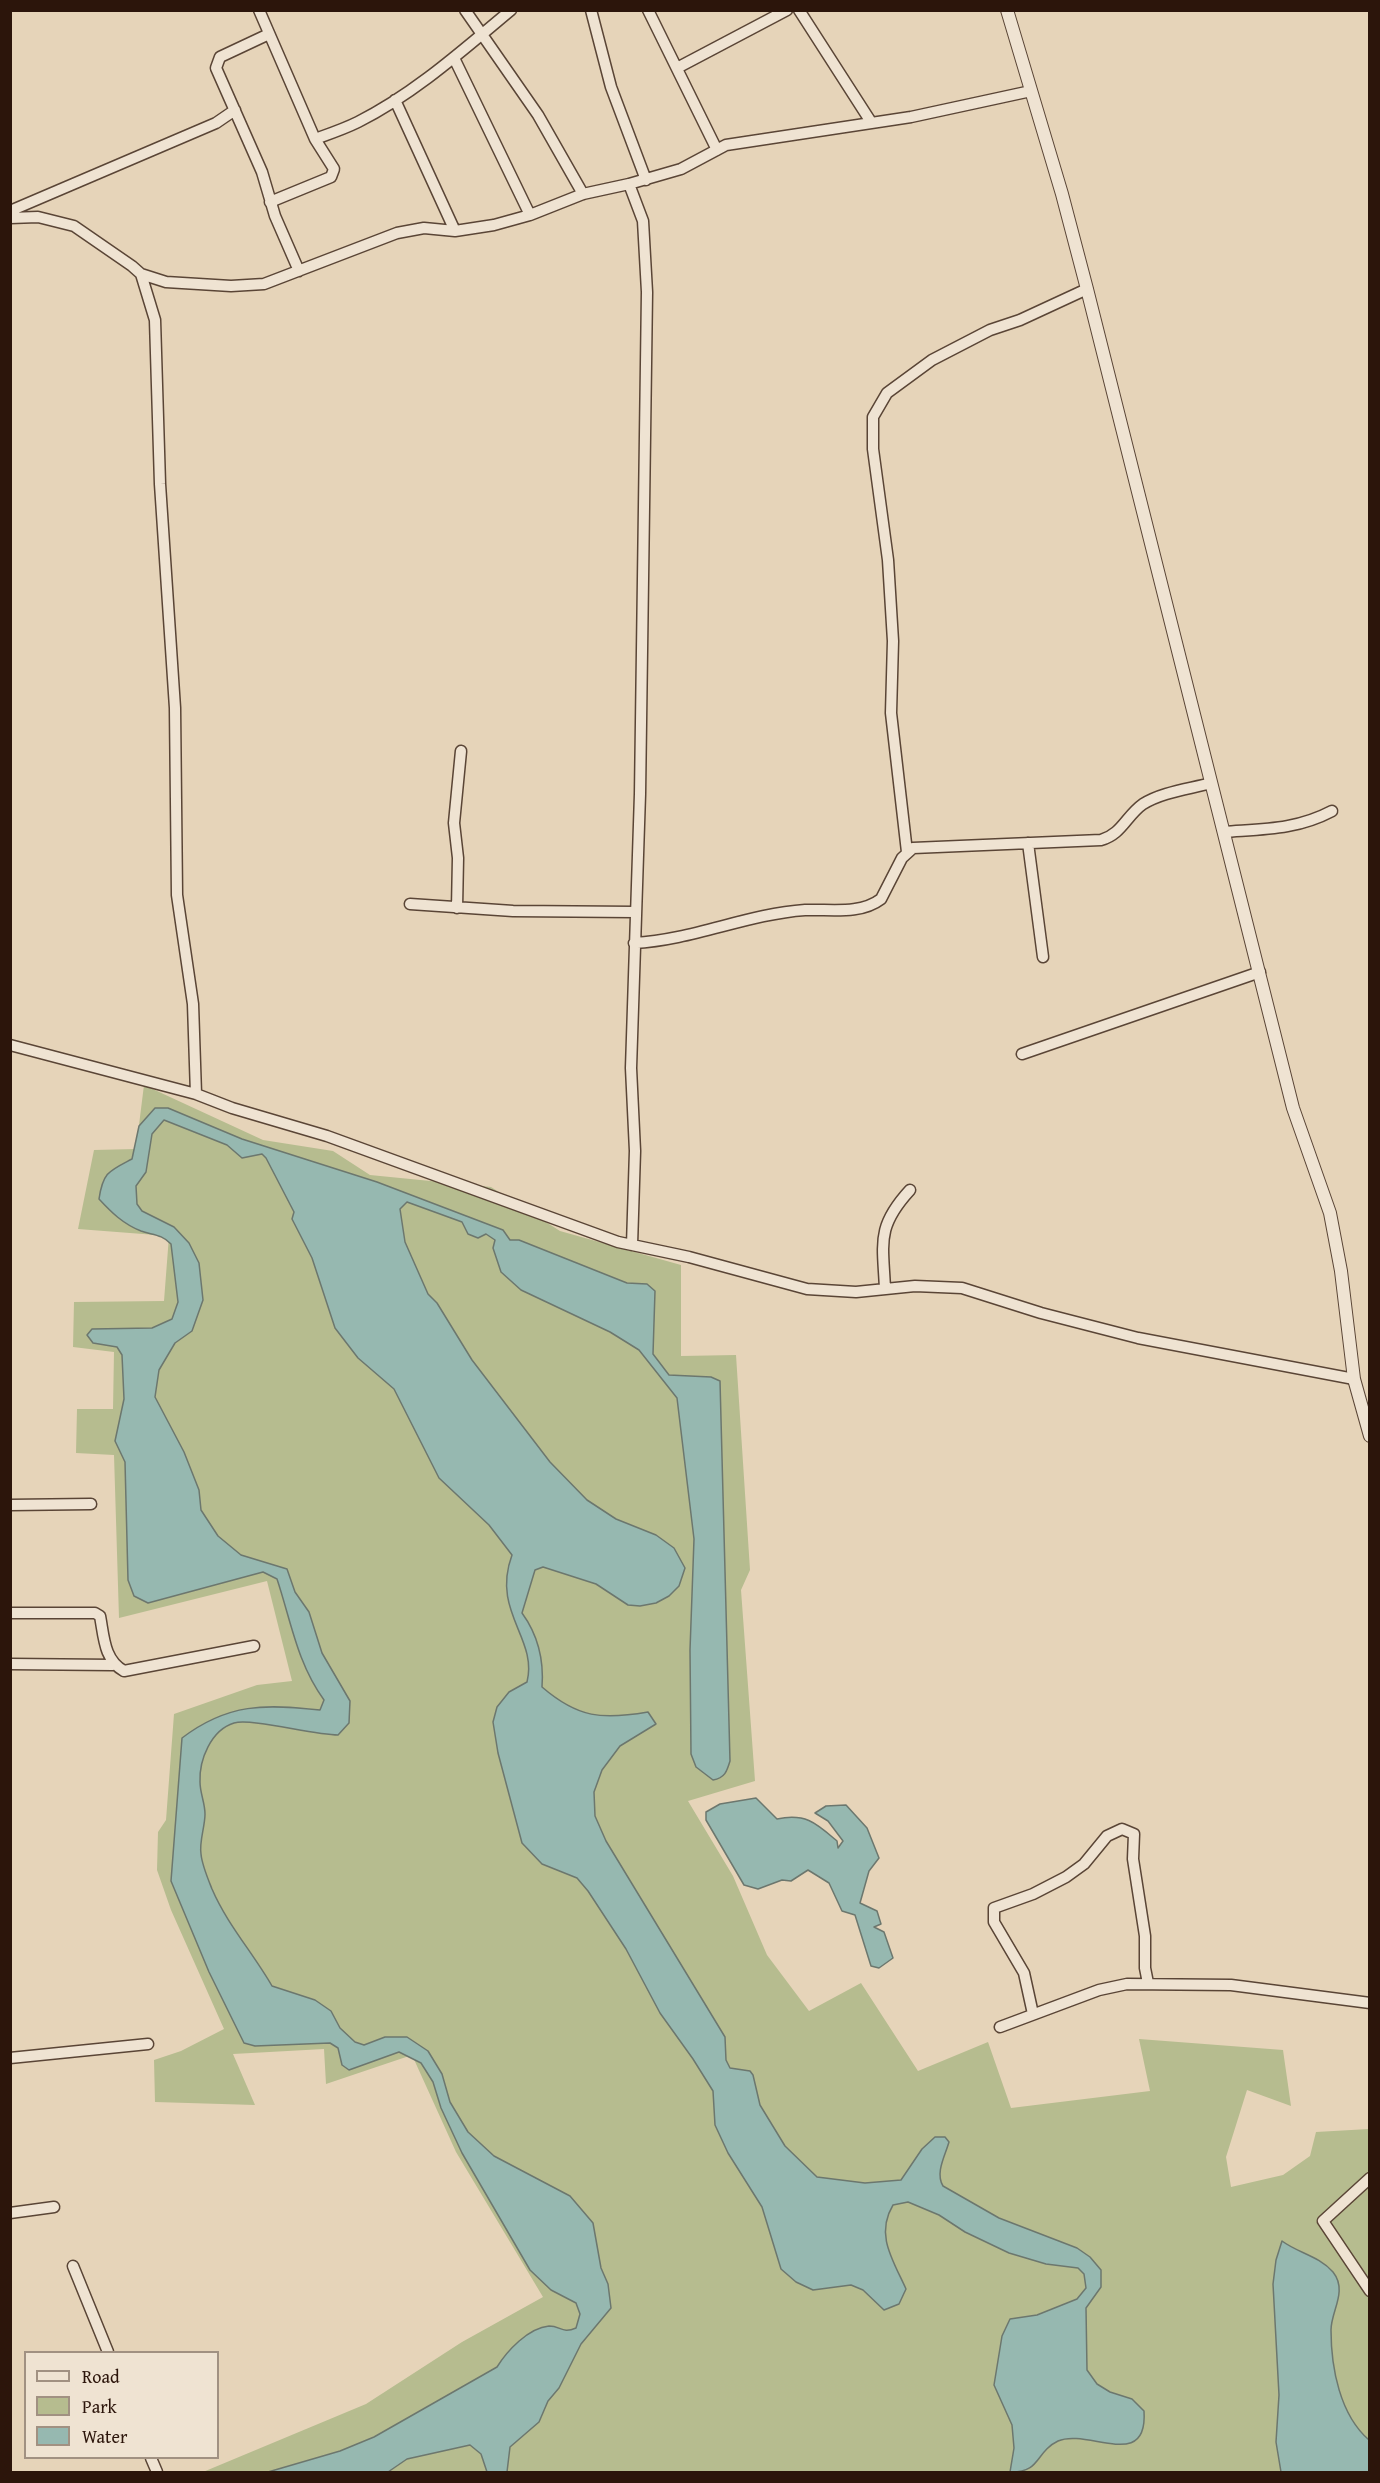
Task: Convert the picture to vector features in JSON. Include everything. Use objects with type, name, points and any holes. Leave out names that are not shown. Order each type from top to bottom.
[{"type":"street","points":[[259,10],[315,139],[334,169],[331,177],[270,202]]},
{"type":"street","points":[[465,10],[538,115],[582,194]]},
{"type":"street","points":[[315,139],[358,122],[395,100],[454,58],[511,10]]},
{"type":"street","points":[[591,10],[611,87],[646,180]]},
{"type":"street","points":[[648,10],[717,150]]},
{"type":"street","points":[[677,68],[787,10]]},
{"type":"street","points":[[799,10],[871,122]]},
{"type":"street","points":[[1007,10],[1087,290],[1293,1108],[1330,1213],[1341,1271],[1354,1379],[1370,1436]]},
{"type":"street","points":[[269,34],[220,57],[216,63],[262,172],[270,202],[299,271]]},
{"type":"street","points":[[454,58],[530,215]]},
{"type":"street","points":[[10,218],[38,217],[74,226],[141,274],[166,282],[231,286],[264,284],[397,233],[424,228],[455,231],[530,215],[582,194],[681,170],[726,145],[911,117],[1031,91]]},
{"type":"street","points":[[395,100],[455,231]]},
{"type":"street","points":[[10,211],[216,123],[235,110]]},
{"type":"street","points":[[629,184],[643,221],[647,292],[634,943],[632,1245]]},
{"type":"street","points":[[141,274],[155,320],[160,484],[176,730],[177,895],[193,1004],[196,1094]]},
{"type":"street","points":[[634,943],[708,932],[745,919],[804,910],[858,909],[874,905],[881,899],[907,852],[891,713],[893,641],[888,560],[873,449],[873,417],[887,393],[932,360],[990,330],[1020,320],[1087,290]]},
{"type":"street","points":[[457,908],[458,858],[454,823],[461,751]]},
{"type":"street","points":[[907,852],[927,846],[1028,843],[1110,837],[1124,826],[1129,815],[1145,803],[1211,783]]},
{"type":"street","points":[[1224,832],[1291,827],[1310,823],[1332,811]]},
{"type":"street","points":[[1028,843],[1042,957]]},
{"type":"street","points":[[410,903],[457,908],[635,912]]},
{"type":"street","points":[[1022,1054],[1260,972]]},
{"type":"street","points":[[10,1045],[196,1094],[232,1108],[327,1136],[632,1245],[807,1289],[856,1292],[915,1286],[962,1288],[1041,1313],[1138,1338],[1354,1379]]},
{"type":"street","points":[[885,1290],[883,1230],[889,1216],[910,1190]]},
{"type":"street","points":[[10,1505],[91,1504]]},
{"type":"street","points":[[10,1613],[95,1613],[100,1616],[108,1656],[113,1665]]},
{"type":"street","points":[[10,1664],[113,1665],[124,1671],[254,1646]]},
{"type":"street","points":[[1033,2014],[1024,1973],[994,1922],[993,1908],[1033,1894],[1066,1877],[1084,1864],[1107,1836],[1122,1829],[1134,1834],[1136,1840],[1133,1859],[1145,1936],[1145,1968],[1148,1983]]},
{"type":"street","points":[[999,2027],[1099,1990],[1148,1983],[1231,1984],[1370,2002]]},
{"type":"street","points":[[10,2058],[148,2044]]},
{"type":"street","points":[[1370,2178],[1323,2222],[1370,2291]]},
{"type":"street","points":[[10,2213],[54,2207]]},
{"type":"street","points":[[73,2266],[108,2351]]},
{"type":"green space","points":[[144,1085],[263,1140],[333,1151],[370,1175],[491,1187],[560,1231],[681,1265],[681,1356],[736,1355],[750,1570],[741,1590],[755,1781],[688,1801],[733,1876],[767,1955],[809,2011],[861,1983],[918,2071],[988,2042],[1011,2108],[1150,2091],[1139,2039],[1283,2050],[1291,2106],[1247,2090],[1226,2157],[1231,2187],[1283,2175],[1310,2156],[1316,2132],[1369,2129],[1369,2472],[203,2472],[366,2404],[462,2342],[543,2297],[456,2152],[412,2055],[326,2084],[324,2049],[233,2054],[255,2105],[155,2102],[154,2060],[181,2051],[224,2029],[171,1910],[157,1870],[158,1832],[166,1820],[174,1714],[257,1685],[292,1681],[267,1581],[119,1618],[114,1455],[76,1453],[77,1409],[113,1409],[114,1352],[73,1347],[74,1302],[164,1301],[169,1236],[78,1229],[94,1150],[136,1149]]},
{"type":"water","points":[[155,1108],[168,1108],[242,1139],[377,1182],[503,1230],[510,1240],[519,1240],[627,1283],[647,1284],[655,1291],[653,1354],[669,1375],[711,1377],[720,1381],[730,1761],[725,1774],[713,1780],[696,1767],[691,1754],[690,1650],[694,1539],[677,1398],[639,1350],[610,1332],[521,1290],[501,1272],[493,1248],[495,1240],[486,1234],[478,1238],[468,1234],[462,1222],[407,1202],[400,1209],[405,1242],[428,1294],[437,1303],[472,1360],[550,1462],[587,1500],[616,1519],[656,1535],[674,1548],[685,1568],[679,1586],[669,1596],[656,1603],[640,1606],[628,1605],[596,1584],[543,1567],[535,1570],[522,1613],[528,1621],[539,1648],[542,1687],[579,1711],[604,1716],[648,1712],[656,1724],[620,1746],[602,1770],[594,1792],[595,1816],[606,1841],[725,2037],[726,2060],[730,2068],[750,2071],[760,2105],[785,2146],[817,2177],[865,2183],[901,2180],[922,2149],[935,2137],[945,2137],[949,2142],[940,2170],[943,2186],[999,2218],[1077,2248],[1090,2257],[1101,2270],[1101,2287],[1086,2308],[1087,2370],[1097,2384],[1110,2392],[1132,2399],[1144,2411],[1143,2429],[1136,2440],[1126,2444],[1070,2438],[1058,2441],[1045,2451],[1033,2466],[1010,2472],[1014,2448],[1012,2425],[994,2385],[1002,2336],[1010,2319],[1037,2315],[1077,2299],[1086,2288],[1084,2274],[1078,2268],[1046,2264],[1009,2253],[965,2232],[939,2215],[908,2202],[893,2205],[886,2227],[891,2258],[906,2289],[899,2304],[884,2310],[863,2290],[851,2285],[813,2290],[796,2282],[781,2269],[762,2207],[728,2153],[715,2125],[713,2091],[660,2013],[626,1949],[588,1891],[577,1878],[542,1864],[522,1843],[498,1753],[493,1722],[497,1707],[509,1692],[527,1682],[529,1666],[507,1593],[507,1575],[512,1555],[489,1525],[439,1478],[394,1389],[358,1358],[335,1328],[312,1258],[292,1219],[294,1212],[266,1158],[262,1154],[242,1158],[227,1145],[164,1120],[152,1134],[146,1172],[136,1186],[137,1204],[142,1211],[174,1227],[189,1243],[199,1263],[203,1300],[192,1331],[175,1343],[159,1370],[155,1397],[184,1452],[199,1490],[201,1510],[218,1536],[241,1555],[287,1569],[295,1592],[309,1612],[322,1653],[350,1701],[349,1723],[338,1735],[243,1722],[226,1727],[213,1739],[204,1756],[200,1773],[205,1814],[201,1849],[207,1876],[225,1914],[272,1986],[315,2000],[331,2011],[340,2028],[355,2042],[364,2045],[385,2037],[407,2037],[428,2051],[442,2074],[450,2102],[468,2132],[494,2156],[570,2196],[593,2223],[601,2268],[608,2284],[611,2308],[581,2344],[559,2388],[548,2401],[539,2422],[510,2447],[507,2472],[487,2472],[481,2454],[470,2445],[407,2459],[388,2472],[268,2472],[340,2451],[374,2437],[497,2367],[512,2348],[533,2331],[549,2326],[564,2330],[576,2328],[580,2314],[576,2303],[551,2290],[530,2270],[462,2153],[441,2108],[433,2082],[421,2063],[399,2052],[349,2070],[342,2065],[338,2048],[330,2043],[255,2046],[244,2043],[209,1972],[171,1881],[182,1738],[215,1718],[231,1712],[264,1707],[320,1710],[324,1700],[301,1657],[277,1579],[263,1572],[148,1603],[134,1596],[128,1580],[125,1462],[115,1441],[124,1399],[122,1355],[117,1347],[93,1343],[87,1335],[92,1329],[152,1328],[172,1319],[178,1302],[171,1244],[160,1237],[129,1225],[99,1199],[108,1173],[132,1159],[139,1126]]},
{"type":"water","points":[[756,1798],[777,1819],[796,1817],[810,1821],[837,1841],[838,1848],[843,1841],[828,1821],[815,1813],[826,1806],[846,1805],[867,1828],[879,1858],[869,1871],[860,1903],[877,1911],[881,1924],[874,1927],[884,1932],[893,1958],[879,1968],[871,1966],[855,1915],[842,1911],[829,1883],[808,1870],[791,1881],[782,1880],[758,1889],[744,1885],[706,1820],[706,1812],[720,1804]]},
{"type":"water","points":[[1282,2241],[1321,2262],[1333,2272],[1337,2279],[1339,2294],[1331,2330],[1335,2375],[1351,2418],[1369,2440],[1369,2472],[1281,2472],[1276,2442],[1279,2395],[1273,2284],[1276,2260]]}]
